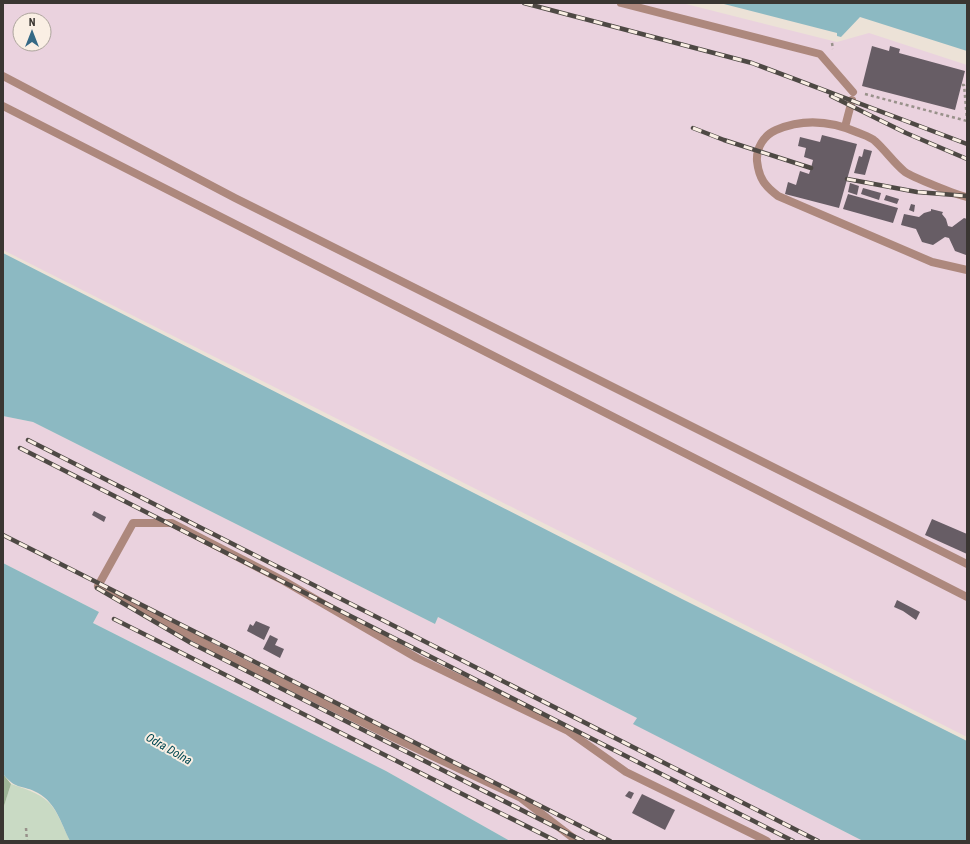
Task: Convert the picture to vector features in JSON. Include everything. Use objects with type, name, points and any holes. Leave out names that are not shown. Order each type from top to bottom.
[{"type":"lane","points":[[621,3],[820,54],[855,95],[845,127]]},
{"type":"lane","points":[[3,76],[235,198],[967,564]]},
{"type":"lane","points":[[3,106],[967,597]]},
{"type":"lane","points":[[967,197],[906,173],[874,140],[845,127],[826,122],[805,123],[784,127],[770,132],[763,139],[758,152],[758,161],[764,186],[778,196],[932,262],[967,270]]},
{"type":"lane","points":[[576,841],[520,798],[228,656],[98,586],[133,523],[172,523],[284,581],[417,658],[568,731],[626,772],[767,841]]},
{"type":"path","points":[[855,95],[967,120],[964,85],[962,85]]},
{"type":"path","points":[[26,828],[27,841]]},
{"type":"shaded area","points":[[3,3],[682,3],[837,42],[869,33],[967,65],[967,737],[3,250]]},
{"type":"shaded area","points":[[3,416],[33,422],[435,624],[438,617],[637,718],[634,724],[863,841],[510,841],[386,771],[93,623],[99,612],[3,563]]},
{"type":"green space","points":[[3,774],[11,784],[3,809]]},
{"type":"green space","points":[[11,784],[35,793],[50,803],[70,841],[3,841],[3,809]]},
{"type":"water","points":[[720,3],[967,3],[967,51],[860,17],[841,37],[837,36],[837,33]]},
{"type":"water","points":[[3,253],[682,599],[967,741],[967,841],[863,841],[633,724],[637,718],[438,617],[435,624],[33,422],[3,416]]},
{"type":"water","name":"Odra Dolna","points":[[3,563],[99,612],[93,623],[386,771],[510,841],[70,841],[54,808],[44,797],[32,790],[12,783],[3,774]]},
{"type":"building","points":[[872,46],[889,51],[890,46],[900,49],[899,53],[965,71],[955,110],[862,86]]},
{"type":"building","points":[[822,135],[857,144],[839,208],[785,194],[788,182],[796,185],[800,171],[809,174],[811,168],[813,160],[804,157],[806,148],[798,146],[800,137],[820,142]]},
{"type":"building","points":[[864,149],[872,151],[865,175],[854,173],[859,156],[862,157]]},
{"type":"building","points":[[850,183],[859,186],[857,195],[848,192]]},
{"type":"building","points":[[863,188],[881,193],[879,200],[861,194]]},
{"type":"building","points":[[848,194],[898,208],[893,223],[843,209]]},
{"type":"building","points":[[886,195],[899,199],[897,204],[884,200]]},
{"type":"building","points":[[911,204],[915,205],[914,212],[909,210]]},
{"type":"building","points":[[931,209],[943,212],[942,214],[946,219],[948,226],[952,227],[964,218],[967,219],[966,255],[955,251],[949,238],[945,237],[933,245],[922,242],[916,229],[901,225],[904,214],[919,217],[924,213],[931,211]]},
{"type":"building","points":[[94,511],[106,517],[104,522],[92,515]]},
{"type":"building","points":[[932,519],[967,534],[967,554],[925,535]]},
{"type":"building","points":[[897,600],[920,612],[916,620],[894,607]]},
{"type":"building","points":[[256,621],[270,627],[264,640],[247,631],[250,624],[253,626]]},
{"type":"building","points":[[270,635],[278,639],[275,645],[284,649],[280,658],[263,649]]},
{"type":"building","points":[[629,791],[634,793],[631,799],[625,796]]},
{"type":"building","points":[[642,794],[675,810],[665,830],[632,813]]},
{"type":"railway","points":[[524,3],[752,63],[967,144]]},
{"type":"railway","points":[[831,96],[906,133],[967,159]]},
{"type":"railway","points":[[693,128],[724,140],[811,168]]},
{"type":"railway","points":[[847,179],[917,192],[967,196]]},
{"type":"railway","points":[[28,440],[818,841]]},
{"type":"railway","points":[[20,448],[793,841]]},
{"type":"railway","points":[[3,535],[610,841]]},
{"type":"railway","points":[[97,588],[191,643],[583,841]]},
{"type":"railway","points":[[114,619],[556,841]]}]
